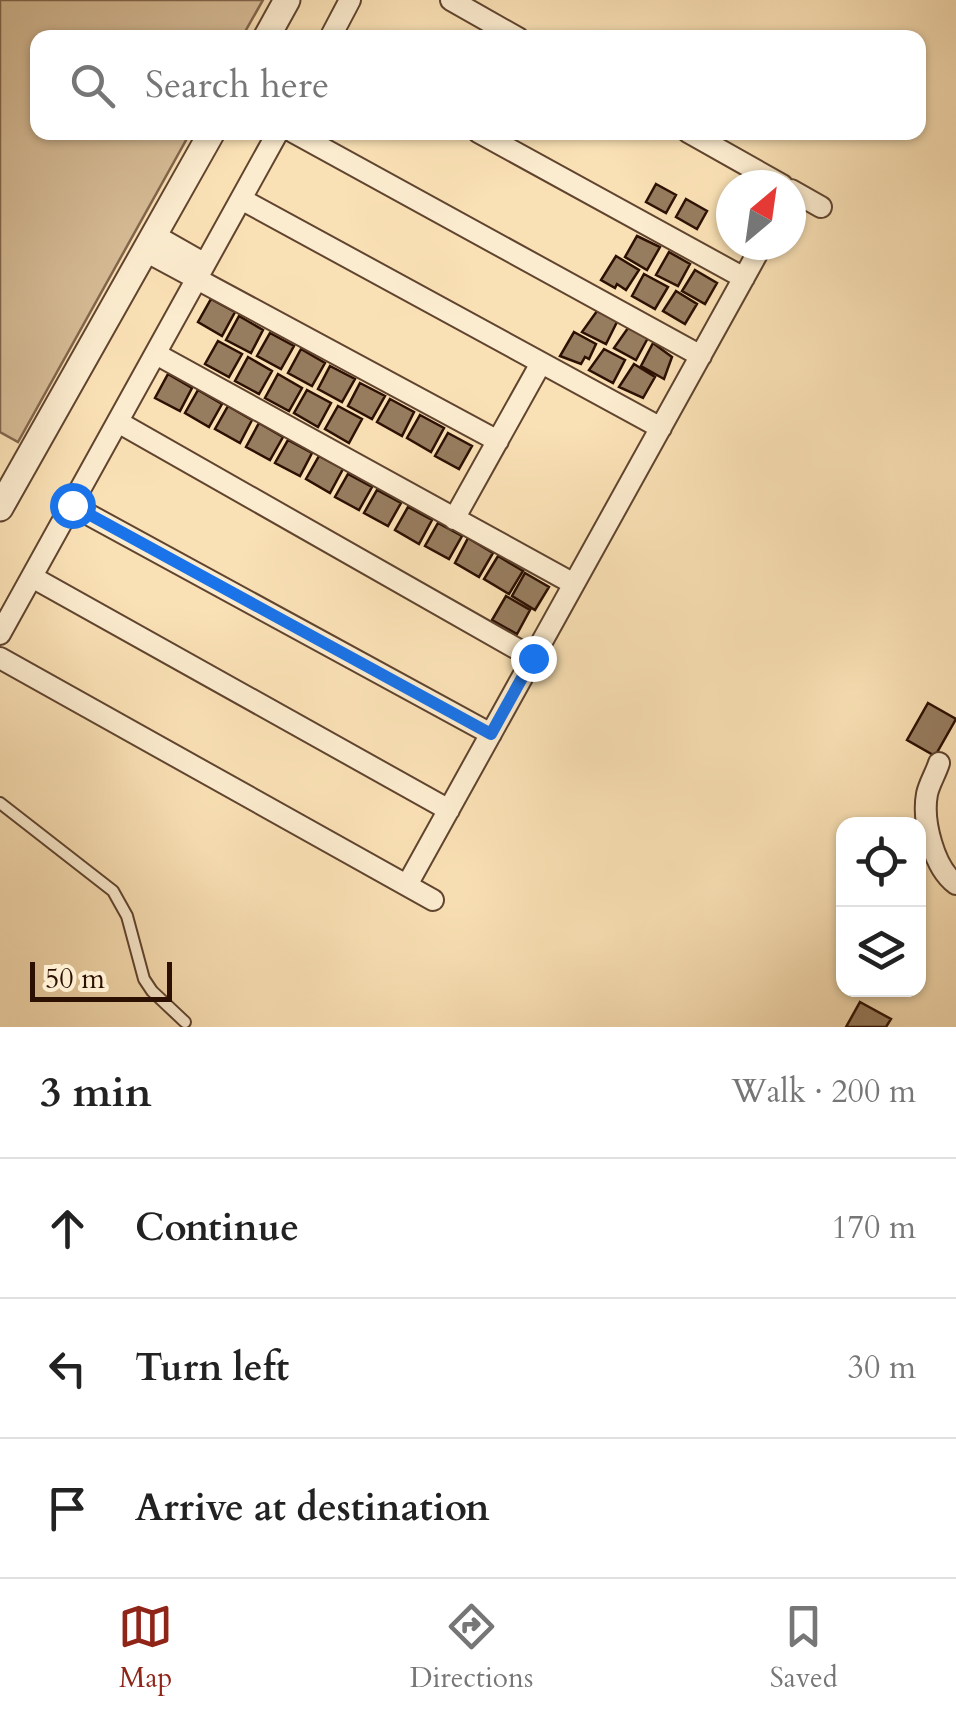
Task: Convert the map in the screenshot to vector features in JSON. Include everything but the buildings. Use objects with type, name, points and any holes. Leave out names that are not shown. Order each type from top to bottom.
[{"type":"street","points":[[271,30],[288,0]]},
{"type":"street","points":[[334,30],[350,0]]},
{"type":"street","points":[[450,0],[504,30]]},
{"type":"street","points":[[0,508],[207,140]]},
{"type":"street","points":[[0,634],[274,140]]},
{"type":"street","points":[[309,140],[701,356]]},
{"type":"street","points":[[493,140],[744,278]]},
{"type":"street","points":[[702,140],[755,170]]},
{"type":"street","points":[[806,198],[821,207]]},
{"type":"street","points":[[242,199],[662,428]]},
{"type":"street","points":[[149,243],[498,441]]},
{"type":"street","points":[[407,884],[754,260]]},
{"type":"street","points":[[156,354],[574,584]]},
{"type":"street","points":[[454,519],[541,362]]},
{"type":"street","points":[[118,422],[533,658]]},
{"type":"street","points":[[72,505],[491,734]]},
{"type":"street","points":[[32,577],[449,810]]},
{"type":"street","points":[[0,658],[434,900]]},
{"type":"street","points":[[940,764],[926,796],[928,820],[937,860],[956,884]]},
{"type":"lane","points":[[0,804],[113,891],[127,916],[144,979],[185,1022]]},
{"type":"shaded area","points":[[0,0],[263,0],[246,30],[30,30],[30,140],[186,140],[18,442],[0,432]]},
{"type":"route","points":[[72,505],[491,734],[533,658]]}]
